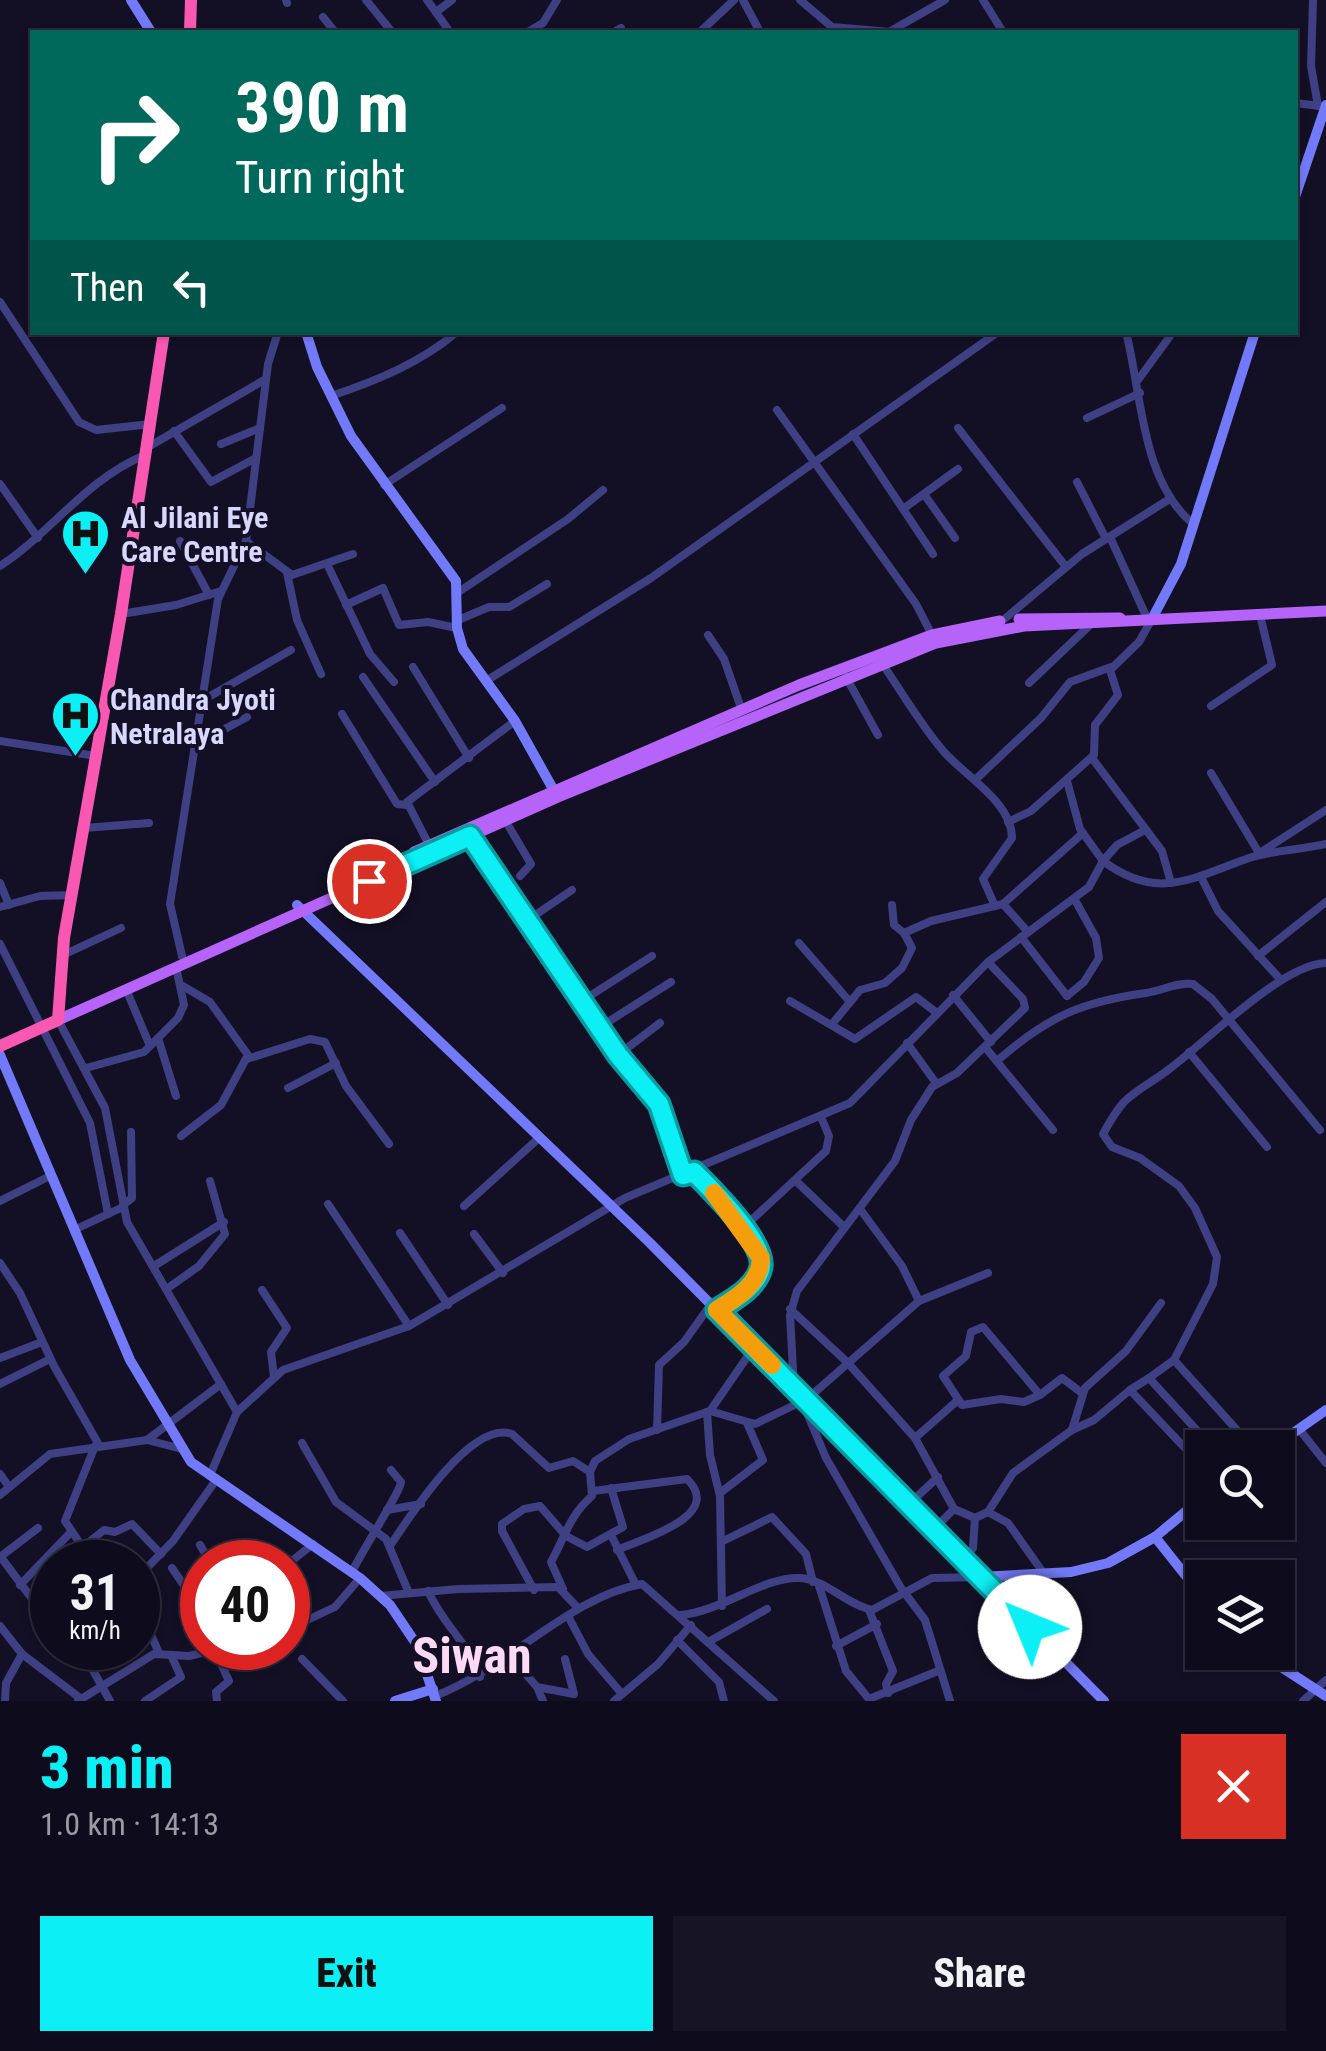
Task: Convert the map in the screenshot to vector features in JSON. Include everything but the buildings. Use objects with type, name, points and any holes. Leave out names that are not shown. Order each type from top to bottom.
[{"type":"highway","points":[[190,30],[191,0]]},
{"type":"highway","points":[[0,1046],[58,1016],[62,956],[122,614],[164,335]]},
{"type":"highway","points":[[0,1038],[39,1025]]},
{"type":"main road","points":[[300,908],[429,846],[555,793],[882,662],[976,633],[1124,619],[1326,611]]},
{"type":"main road","points":[[58,1016],[470,836],[742,708],[932,635],[1002,621],[1088,615],[1124,619]]},
{"type":"main road","points":[[58,1016],[126,990],[179,962]]},
{"type":"street","points":[[131,0],[150,30]]},
{"type":"street","points":[[366,0],[390,30]]},
{"type":"street","points":[[427,0],[449,30]]},
{"type":"street","points":[[436,12],[452,0]]},
{"type":"street","points":[[531,30],[543,23],[557,0]]},
{"type":"street","points":[[702,30],[734,0]]},
{"type":"street","points":[[742,0],[759,30]]},
{"type":"street","points":[[800,0],[832,26],[871,30]]},
{"type":"street","points":[[893,30],[945,0]]},
{"type":"street","points":[[983,0],[1003,30]]},
{"type":"street","points":[[1298,187],[1323,106],[1311,66],[1313,0]]},
{"type":"street","points":[[323,17],[333,30]]},
{"type":"street","points":[[543,23],[547,30]]},
{"type":"street","points":[[1298,103],[1323,106]]},
{"type":"street","points":[[0,302],[80,422],[96,430],[151,424]]},
{"type":"street","points":[[86,1068],[124,1060],[154,1042],[183,1011],[170,904],[199,743],[220,591],[246,540],[266,378],[277,335]]},
{"type":"street","points":[[307,335],[331,396],[384,486],[460,591],[457,624],[463,649],[515,721],[555,793]]},
{"type":"street","points":[[331,396],[374,382],[431,352],[453,335]]},
{"type":"street","points":[[486,681],[630,592],[994,335]]},
{"type":"street","points":[[1127,335],[1150,450],[1168,500],[1193,524]]},
{"type":"street","points":[[1138,380],[1171,335]]},
{"type":"street","points":[[975,780],[1041,718],[1070,682],[1111,667],[1139,642],[1181,564],[1254,335]]},
{"type":"street","points":[[0,566],[38,538],[70,502],[122,464],[266,378]]},
{"type":"street","points":[[1087,418],[1140,394]]},
{"type":"street","points":[[384,486],[502,408]]},
{"type":"street","points":[[777,410],[916,604],[932,635]]},
{"type":"street","points":[[221,444],[260,428]]},
{"type":"street","points":[[958,428],[1066,567]]},
{"type":"street","points":[[174,431],[211,482],[256,458]]},
{"type":"street","points":[[853,434],[933,554]]},
{"type":"street","points":[[902,509],[958,469]]},
{"type":"street","points":[[1077,482],[1150,618]]},
{"type":"street","points":[[0,484],[38,538]]},
{"type":"street","points":[[460,591],[568,519],[603,490]]},
{"type":"street","points":[[924,494],[955,538]]},
{"type":"street","points":[[1002,621],[1066,567],[1168,500]]},
{"type":"street","points":[[246,540],[287,573],[302,575],[353,554]]},
{"type":"street","points":[[180,542],[209,595]]},
{"type":"street","points":[[327,564],[370,654],[394,682]]},
{"type":"street","points":[[287,573],[297,620],[321,674]]},
{"type":"street","points":[[346,605],[382,588],[398,625],[457,624],[489,608],[509,606],[546,584]]},
{"type":"street","points":[[122,614],[220,591]]},
{"type":"street","points":[[1211,706],[1272,665],[1260,614]]},
{"type":"street","points":[[1030,683],[1090,625]]},
{"type":"street","points":[[708,634],[724,659],[742,708]]},
{"type":"street","points":[[206,699],[291,650]]},
{"type":"street","points":[[882,662],[944,752],[975,780],[1008,822],[1012,838],[983,878],[999,906],[1024,934],[1066,996],[1071,1010]]},
{"type":"street","points":[[413,667],[469,758]]},
{"type":"street","points":[[1111,667],[1118,700],[1095,725],[1092,758],[1166,858],[1171,883]]},
{"type":"street","points":[[363,677],[435,782]]},
{"type":"street","points":[[846,677],[878,734]]},
{"type":"street","points":[[342,714],[397,804],[407,805],[515,721]]},
{"type":"street","points":[[199,743],[246,718]]},
{"type":"street","points":[[0,741],[96,756]]},
{"type":"street","points":[[1008,822],[1032,811],[1092,758]]},
{"type":"street","points":[[1211,773],[1256,855]]},
{"type":"street","points":[[1067,781],[1082,833],[1103,861],[1128,880],[1171,883],[1202,878],[1256,855],[1326,810]]},
{"type":"street","points":[[407,805],[429,846]]},
{"type":"street","points":[[505,820],[531,864],[520,876]]},
{"type":"street","points":[[84,828],[149,823]]},
{"type":"street","points":[[162,1554],[213,1478],[237,1412],[274,1377],[292,1366],[409,1326],[503,1274],[611,1206],[850,1102],[988,962],[1075,900],[1090,887],[1103,861],[1117,845],[1145,830]]},
{"type":"street","points":[[904,934],[931,920],[999,906],[1082,833]]},
{"type":"street","points":[[470,836],[618,1055],[646,1084],[664,1113],[683,1175]]},
{"type":"street","points":[[1256,855],[1326,844]]},
{"type":"street","points":[[1202,878],[1218,911],[1280,979]]},
{"type":"street","points":[[0,883],[4,906],[40,896],[72,895]]},
{"type":"street","points":[[525,922],[572,890]]},
{"type":"street","points":[[1066,996],[1080,985],[1098,960],[1099,948],[1075,900]]},
{"type":"street","points":[[1258,956],[1326,902]]},
{"type":"street","points":[[833,1023],[864,987],[880,986],[902,968],[912,948],[893,922],[892,905]]},
{"type":"street","points":[[300,908],[714,1307],[1104,1701]]},
{"type":"street","points":[[62,956],[121,928]]},
{"type":"street","points":[[799,943],[850,1002]]},
{"type":"street","points":[[0,944],[90,1123],[108,1214]]},
{"type":"street","points":[[582,1001],[652,956]]},
{"type":"street","points":[[950,1701],[925,1620],[904,1593],[821,1449],[800,1396],[790,1308],[902,1150],[911,1120],[936,1083],[957,1073],[1021,1014],[1025,1003],[988,962]]},
{"type":"street","points":[[790,1308],[847,1362],[915,1438],[954,1509],[976,1518],[988,1512],[1013,1473],[1072,1430],[1094,1420],[1174,1360],[1215,1279],[1214,1248],[1180,1186],[1103,1139],[1126,1100],[1280,979],[1326,963]]},
{"type":"street","points":[[600,1028],[671,982]]},
{"type":"street","points":[[998,1060],[1034,1030],[1071,1010],[1092,1006],[1110,996],[1188,982],[1199,986],[1228,1018],[1320,1130]]},
{"type":"street","points":[[182,985],[210,1002],[248,1059]]},
{"type":"street","points":[[1080,985],[1092,1006]]},
{"type":"street","points":[[126,990],[154,1042],[176,1096]]},
{"type":"street","points":[[954,996],[998,1060],[1054,1130]]},
{"type":"street","points":[[790,1000],[855,1039],[916,997],[937,1013]]},
{"type":"street","points":[[58,1016],[105,1108],[127,1222],[237,1412]]},
{"type":"street","points":[[618,1055],[660,1024]]},
{"type":"street","points":[[182,1136],[221,1105],[248,1059],[314,1038],[325,1042],[346,1086],[389,1144]]},
{"type":"street","points":[[907,1044],[936,1083]]},
{"type":"street","points":[[1190,1052],[1267,1147]]},
{"type":"street","points":[[0,1054],[130,1360],[165,1424],[191,1462],[313,1544],[380,1596],[412,1634],[435,1696]]},
{"type":"street","points":[[288,1088],[336,1063]]},
{"type":"street","points":[[742,1228],[828,1147],[821,1117]]},
{"type":"street","points":[[74,1230],[132,1198],[131,1132]]},
{"type":"street","points":[[464,1206],[540,1137]]},
{"type":"street","points":[[658,1430],[659,1365],[714,1307],[740,1296],[761,1267],[759,1252],[694,1172]]},
{"type":"street","points":[[0,1201],[50,1176]]},
{"type":"street","points":[[795,1180],[844,1227]]},
{"type":"street","points":[[168,1288],[205,1260],[225,1234],[210,1182]]},
{"type":"street","points":[[328,1204],[409,1326]]},
{"type":"street","points":[[860,1208],[902,1266],[919,1302]]},
{"type":"street","points":[[154,1266],[224,1222]]},
{"type":"street","points":[[400,1233],[448,1306]]},
{"type":"street","points":[[474,1234],[503,1274]]},
{"type":"street","points":[[0,1263],[20,1293],[97,1446]]},
{"type":"street","points":[[593,1491],[590,1472],[595,1461],[618,1445],[708,1412],[761,1422],[847,1362],[919,1302],[988,1273]]},
{"type":"street","points":[[262,1290],[288,1328],[270,1352],[274,1377]]},
{"type":"street","points":[[1072,1430],[1082,1393],[1126,1351],[1161,1304]]},
{"type":"street","points":[[1040,1395],[983,1327],[971,1332],[966,1356],[943,1376],[957,1401],[968,1405],[1001,1399],[1024,1402],[1040,1395],[1062,1378],[1082,1393]]},
{"type":"street","points":[[0,1358],[42,1342]]},
{"type":"street","points":[[722,1606],[720,1493],[710,1455],[708,1412],[754,1348]]},
{"type":"street","points":[[0,1384],[50,1359]]},
{"type":"street","points":[[1174,1360],[1238,1430]]},
{"type":"street","points":[[1149,1378],[1197,1430]]},
{"type":"street","points":[[148,1440],[222,1384]]},
{"type":"street","points":[[1130,1390],[1185,1448]]},
{"type":"street","points":[[915,1438],[957,1401]]},
{"type":"street","points":[[1295,1432],[1326,1410]]},
{"type":"street","points":[[720,1493],[763,1460],[747,1422]]},
{"type":"street","points":[[1299,1429],[1326,1463]]},
{"type":"street","points":[[390,1546],[463,1452],[496,1432],[516,1437],[546,1467],[573,1461],[590,1472]]},
{"type":"street","points":[[0,1495],[40,1458],[148,1440],[182,1449]]},
{"type":"street","points":[[302,1443],[336,1502],[373,1526],[390,1546],[409,1593]]},
{"type":"street","points":[[78,1540],[66,1516],[97,1446]]},
{"type":"street","points":[[310,1619],[335,1608],[356,1575],[373,1526],[402,1488],[391,1470]]},
{"type":"street","points":[[0,1474],[9,1488]]},
{"type":"street","points":[[908,1505],[938,1477]]},
{"type":"street","points":[[578,1608],[550,1562],[566,1536],[574,1510],[593,1491],[687,1479],[699,1500],[682,1521],[617,1550]]},
{"type":"street","points":[[534,1590],[502,1531],[502,1524],[535,1506],[548,1513],[566,1536],[583,1547],[611,1535],[624,1524],[612,1488]]},
{"type":"street","points":[[387,1510],[420,1504]]},
{"type":"street","points":[[933,1530],[954,1509]]},
{"type":"street","points":[[988,1512],[1008,1523],[1042,1570]]},
{"type":"street","points":[[680,1615],[722,1606],[792,1579],[816,1584],[869,1609],[882,1608],[932,1578],[1042,1570],[1071,1572],[1108,1564],[1155,1537],[1185,1512]]},
{"type":"street","points":[[721,1542],[772,1517],[806,1554],[836,1646],[850,1678],[865,1696],[874,1699],[938,1672]]},
{"type":"street","points":[[964,1561],[973,1548],[976,1518]]},
{"type":"street","points":[[92,1540],[104,1530],[116,1532],[132,1524],[148,1540]]},
{"type":"street","points":[[30,1597],[0,1556],[38,1528]]},
{"type":"street","points":[[20,1585],[71,1532]]},
{"type":"street","points":[[611,1535],[636,1584]]},
{"type":"street","points":[[1155,1537],[1185,1575]]},
{"type":"street","points":[[172,1568],[180,1580]]},
{"type":"street","points":[[395,1701],[435,1696],[480,1677],[578,1608],[636,1584],[647,1584],[749,1683],[774,1701]]},
{"type":"street","points":[[380,1596],[428,1591],[563,1589]]},
{"type":"street","points":[[428,1591],[443,1622],[468,1647],[480,1677]]},
{"type":"street","points":[[710,1641],[767,1609]]},
{"type":"street","points":[[869,1609],[893,1671],[886,1684],[888,1693]]},
{"type":"street","points":[[568,1616],[618,1698],[691,1625]]},
{"type":"street","points":[[836,1646],[877,1624]]},
{"type":"street","points":[[0,1626],[22,1654],[79,1700],[127,1670]]},
{"type":"street","points":[[677,1640],[720,1682],[724,1701]]},
{"type":"street","points":[[160,1652],[180,1654]]},
{"type":"street","points":[[4,1700],[6,1683],[22,1654]]},
{"type":"street","points":[[145,1701],[181,1676],[171,1655]]},
{"type":"street","points":[[511,1657],[537,1687],[543,1701]]},
{"type":"street","points":[[537,1687],[576,1697],[565,1659]]},
{"type":"street","points":[[310,1667],[343,1701]]},
{"type":"street","points":[[93,1670],[110,1701]]},
{"type":"street","points":[[217,1701],[216,1692],[229,1681],[225,1670]]},
{"type":"street","points":[[1286,1670],[1321,1693]]},
{"type":"street","points":[[1303,1701],[1321,1693],[1326,1680]]},
{"type":"slow traffic","points":[[714,1193],[761,1258],[761,1267],[748,1287],[717,1310],[772,1365]]},
{"type":"place","name":"Al Jilani Eye Care Centre","points":[[86,576]]},
{"type":"place","name":"Chandra Jyoti Netralaya","points":[[75,758]]},
{"type":"district","name":"Siwan","points":[[472,1656]]},
{"type":"route","points":[[369,881],[470,836],[618,1055],[659,1104],[671,1130],[674,1154],[683,1175],[694,1172],[706,1184],[759,1252],[761,1267],[754,1280],[740,1296],[717,1310],[1030,1627]]}]
